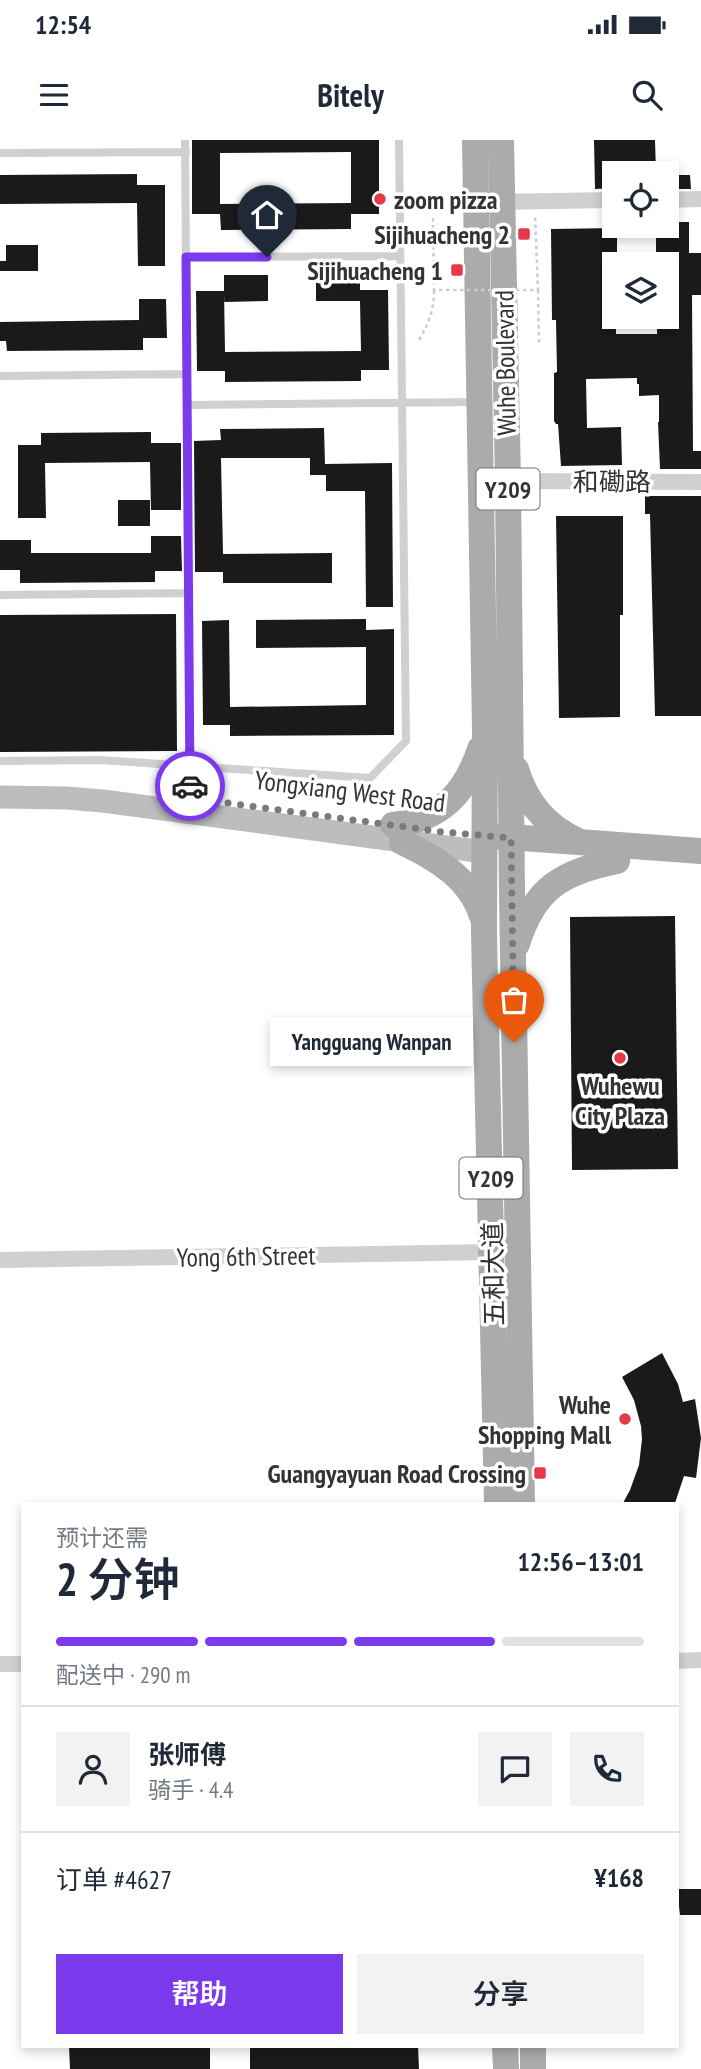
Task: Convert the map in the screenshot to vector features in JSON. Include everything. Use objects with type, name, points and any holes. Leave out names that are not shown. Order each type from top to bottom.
[{"type":"main road","name":"Wuhe Boulevard","points":[[475,140],[489,202],[508,481],[502,735],[484,844]]},
{"type":"main road","name":"Wuhe Boulevard","points":[[500,140],[489,202],[480,401],[481,480],[511,846]]},
{"type":"main road","points":[[484,934],[477,902],[462,880],[438,860],[397,833],[436,813],[447,803],[476,761],[502,735],[523,789],[541,816],[565,835],[593,844]]},
{"type":"main road","name":"Yongxiang West Road","points":[[0,781],[74,783],[190,798],[397,833]]},
{"type":"main road","name":"Yongxiang West Road","points":[[0,797],[103,801],[484,844]]},
{"type":"main road","points":[[484,844],[617,861],[701,866]]},
{"type":"main road","name":"五和大道","points":[[484,844],[496,1502]]},
{"type":"main road","points":[[511,846],[593,844],[701,851]]},
{"type":"main road","name":"五和大道","points":[[511,846],[522,1502]]},
{"type":"main road","points":[[485,963],[513,961],[524,923],[540,896],[552,885],[581,870],[617,861]]},
{"type":"main road","points":[[505,2048],[506,2069]]},
{"type":"main road","points":[[533,2048],[533,2069]]},
{"type":"street","points":[[679,200],[701,199]]},
{"type":"street","points":[[489,202],[602,200]]},
{"type":"street","name":"和磡路","points":[[481,480],[701,482]]},
{"type":"street","name":"Yong 6th Street","points":[[0,1260],[493,1252]]},
{"type":"street","points":[[679,1661],[701,1660]]},
{"type":"street","points":[[0,1664],[21,1664]]},
{"type":"lane","points":[[186,140],[190,798]]},
{"type":"lane","points":[[0,761],[100,760],[370,778],[406,741],[399,140]]},
{"type":"lane","points":[[0,153],[186,152]]},
{"type":"lane","points":[[186,257],[400,256]]},
{"type":"lane","points":[[0,376],[187,374]]},
{"type":"lane","points":[[187,405],[480,401]]},
{"type":"lane","points":[[0,595],[189,593]]},
{"type":"path","points":[[535,215],[539,343]]},
{"type":"path","points":[[419,340],[434,308],[433,218]]},
{"type":"path","points":[[434,290],[538,290]]},
{"type":"building","points":[[192,140],[379,140],[379,214],[351,214],[351,229],[221,230],[220,214],[192,214]],"holes":[[[351,152],[351,203],[220,204],[220,153]]]},
{"type":"building","points":[[594,140],[655,140],[656,161],[602,161],[602,189],[595,189]]},
{"type":"building","points":[[137,174],[137,185],[165,185],[165,266],[138,266],[137,203],[0,204],[0,175]]},
{"type":"building","points":[[679,175],[690,175],[691,189],[679,189]]},
{"type":"building","points":[[679,222],[689,222],[689,253],[701,253],[701,295],[692,295],[693,451],[701,451],[701,469],[660,469],[659,395],[639,396],[637,378],[586,379],[587,428],[621,427],[622,465],[561,466],[558,424],[554,421],[554,373],[557,372],[556,320],[552,320],[551,229],[602,228],[602,238],[617,238],[617,252],[602,252],[602,329],[616,329],[616,334],[657,334],[657,329],[679,329],[679,252],[656,252],[656,238],[679,238]]},
{"type":"building","points":[[6,245],[38,245],[38,271],[0,271],[0,261],[6,261]]},
{"type":"building","points":[[360,274],[360,290],[388,290],[389,370],[361,370],[361,381],[225,382],[225,371],[197,371],[196,291],[224,291],[225,352],[361,351],[360,301],[316,301],[316,275]]},
{"type":"building","points":[[224,275],[268,275],[268,301],[224,302]]},
{"type":"building","points":[[139,299],[166,299],[167,338],[143,338],[143,350],[7,351],[6,341],[0,341],[0,322],[139,320]]},
{"type":"building","points":[[324,428],[325,464],[392,463],[393,607],[366,607],[365,491],[326,491],[326,475],[310,475],[310,458],[221,458],[223,554],[332,553],[332,583],[223,583],[223,572],[195,572],[194,441],[221,440],[220,429]]},
{"type":"building","points":[[151,432],[151,443],[181,443],[181,510],[151,510],[150,462],[45,463],[46,518],[18,518],[18,445],[41,445],[41,433]]},
{"type":"building","points":[[645,496],[701,496],[701,716],[655,716],[650,514],[645,514]]},
{"type":"building","points":[[118,500],[150,500],[150,526],[118,526]]},
{"type":"building","points":[[556,516],[623,516],[620,717],[559,718]]},
{"type":"building","points":[[151,536],[181,536],[182,571],[155,571],[155,582],[20,583],[20,570],[0,570],[0,540],[31,540],[31,553],[151,553]]},
{"type":"building","points":[[176,614],[177,751],[0,752],[0,615]]},
{"type":"building","points":[[366,619],[366,630],[394,629],[394,735],[230,736],[230,725],[203,725],[202,621],[229,620],[230,707],[366,705],[366,647],[256,648],[256,620]]},
{"type":"building","name":"Wuhewu City Plaza","points":[[675,916],[678,1169],[572,1170],[570,917]]},
{"type":"building","points":[[662,1353],[678,1384],[683,1402],[695,1399],[701,1438],[696,1478],[684,1476],[675,1502],[624,1502],[639,1465],[642,1439],[634,1400],[622,1377]]},
{"type":"building","points":[[679,1889],[701,1889],[701,1915],[680,1915]]},
{"type":"building","points":[[69,2048],[210,2048],[210,2069],[70,2069]]},
{"type":"building","points":[[250,2048],[418,2048],[419,2069],[250,2069]]},
{"type":"way so far","points":[[190,786],[190,798],[443,832],[511,838],[514,1042]]},
{"type":"place","name":"zoom pizza","points":[[380,199]]},
{"type":"place","name":"Sijihuacheng 2","points":[[524,234]]},
{"type":"place","name":"Sijihuacheng 1","points":[[457,270]]},
{"type":"place","name":"Yangguang Wanpan","points":[[514,1042]]},
{"type":"place","name":"Wuhewu City Plaza","points":[[620,1058]]},
{"type":"place","name":"Wuhe Shopping Mall","points":[[625,1419]]},
{"type":"place","name":"Guangyayuan Road Crossing","points":[[540,1473]]},
{"type":"route","points":[[190,786],[186,257],[267,257]]}]
